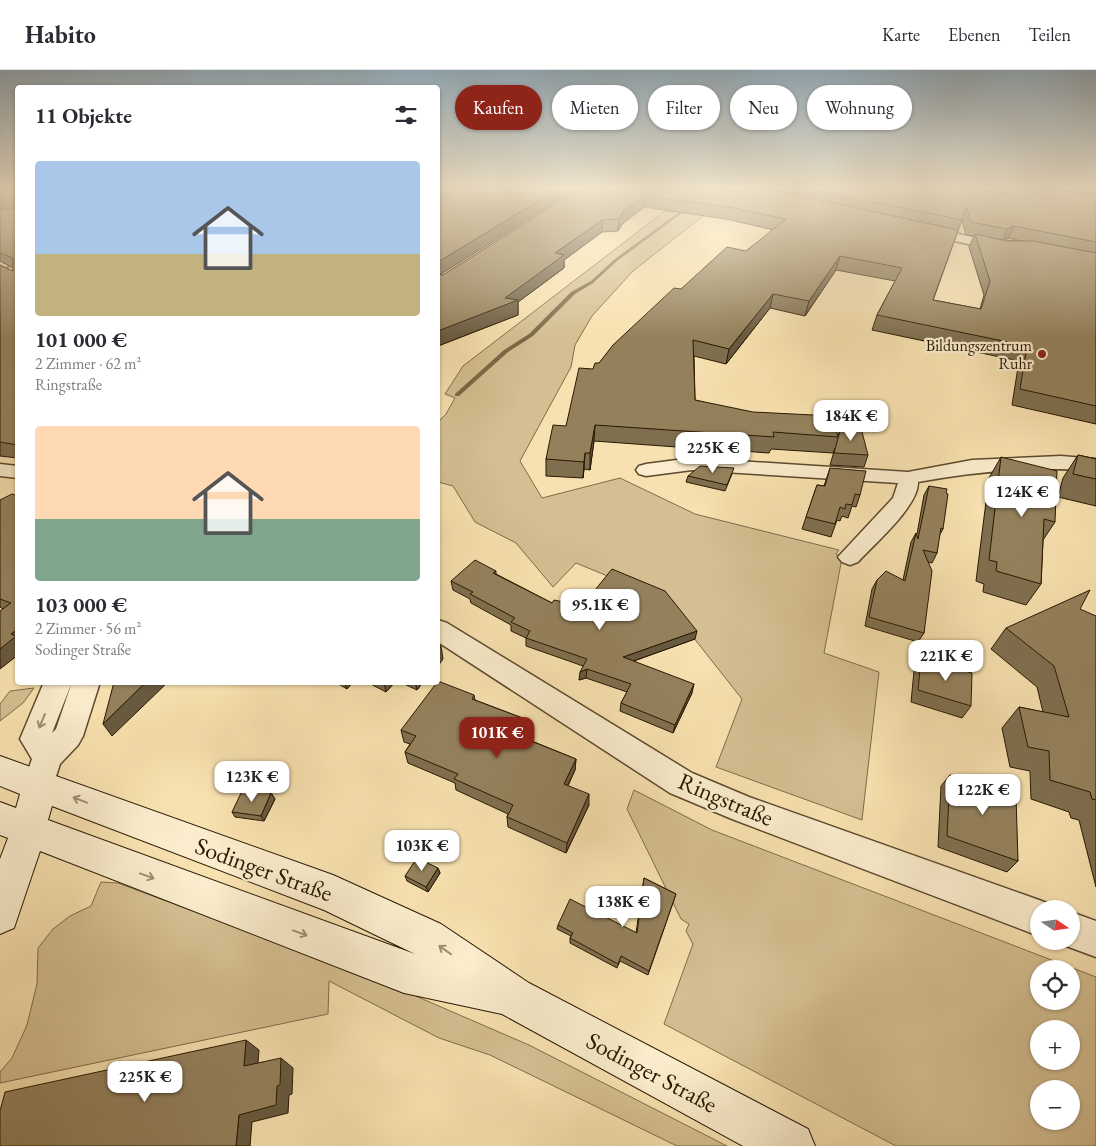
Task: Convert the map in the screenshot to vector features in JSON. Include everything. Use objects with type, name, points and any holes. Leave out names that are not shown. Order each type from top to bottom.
[{"type":"main road","name":"Sodinger Straße","points":[[0,771],[43,771],[333,894],[427,938],[514,998],[791,1146]]},
{"type":"main road","points":[[0,914],[14,825],[43,771]]},
{"type":"main road","name":"Sodinger Straße","points":[[14,825],[404,972],[514,998]]},
{"type":"street","points":[[960,237],[984,244],[1017,248]]},
{"type":"street","points":[[646,470],[692,464],[908,478],[972,466],[1061,462],[1096,465]]},
{"type":"street","points":[[0,470],[15,472]]},
{"type":"street","points":[[850,558],[904,500],[908,488],[908,478]]},
{"type":"street","name":"Ringstraße","points":[[440,631],[681,783],[743,809],[1030,915]]},
{"type":"street","points":[[43,771],[35,739],[57,685]]},
{"type":"street","points":[[43,771],[68,736],[85,685]]},
{"type":"street","points":[[1080,933],[1096,939]]},
{"type":"shaded area","points":[[631,237],[676,237],[633,271],[592,316],[575,345],[571,367],[520,461],[542,498],[620,478],[695,514],[839,550],[836,554],[842,558],[824,653],[879,672],[862,820],[716,767],[742,699],[663,599],[576,563],[553,587],[516,543],[475,522],[453,486],[440,483],[440,420],[446,414],[455,398],[445,394],[463,366]]},
{"type":"shaded area","points":[[34,688],[23,703],[0,721],[0,704],[10,691]]},
{"type":"shaded area","points":[[634,790],[712,830],[1052,960],[1030,960],[1030,1010],[1080,1010],[1080,971],[1096,977],[1096,1146],[896,1146],[664,1024],[693,944],[686,931],[689,924],[681,919],[627,809]]},
{"type":"shaded area","points":[[101,882],[118,883],[374,978],[529,1045],[727,1146],[677,1146],[490,1055],[439,1038],[329,981],[328,1014],[0,1083],[0,1072],[12,1058],[27,1025],[37,984],[38,948],[53,929],[70,916],[91,906]]},
{"type":"building","points":[[0,237],[15,237],[15,444],[0,442],[0,265],[13,271],[13,258],[0,253]]},
{"type":"building","points":[[440,237],[479,237],[440,261]]},
{"type":"building","points":[[503,237],[577,237],[555,253],[564,255],[505,298],[518,300],[440,330],[440,275],[443,275]]},
{"type":"building","points":[[763,237],[955,237],[933,300],[981,309],[990,281],[976,237],[990,237],[1007,241],[1033,241],[1096,253],[1096,406],[1020,389],[1027,346],[877,315],[902,268],[840,256],[809,301],[773,294],[729,349],[693,340],[695,400],[753,412],[833,416],[838,437],[773,432],[774,437],[745,435],[742,443],[719,442],[728,434],[595,425],[590,453],[585,453],[584,462],[546,459],[553,425],[566,426],[579,368],[593,369],[595,363],[599,363],[613,345],[674,288],[681,289],[727,247],[746,251]]},
{"type":"building","points":[[1071,237],[1096,237],[1096,242]]},
{"type":"building","points":[[841,427],[861,428],[868,455],[834,453]]},
{"type":"building","points":[[1078,455],[1096,459],[1096,479],[1073,474]]},
{"type":"building","points":[[1001,457],[1057,471],[1055,522],[1044,519],[1041,584],[996,571],[997,562],[989,560]]},
{"type":"building","points":[[700,466],[734,468],[727,485],[688,476]]},
{"type":"building","points":[[830,468],[866,471],[860,495],[855,494],[852,505],[846,504],[845,509],[840,507],[835,524],[806,517],[817,485],[825,486]]},
{"type":"building","points":[[929,486],[947,489],[946,493],[948,494],[937,553],[923,550],[932,571],[924,633],[869,617],[877,580],[886,571],[905,581],[916,533],[918,539]]},
{"type":"building","points":[[12,494],[15,495],[15,631],[11,634],[15,637],[0,649],[0,611],[11,603],[0,599],[0,500]]},
{"type":"building","points":[[475,560],[496,571],[493,573],[552,603],[554,600],[582,606],[612,569],[665,591],[697,631],[623,657],[694,684],[675,725],[621,703],[631,684],[587,669],[580,672],[587,659],[526,638],[530,631],[511,622],[515,618],[470,594],[473,592],[451,581]]},
{"type":"building","points":[[1090,590],[1080,609],[1096,616],[1096,800],[1092,799],[1090,792],[1050,780],[1049,751],[1028,747],[1019,707],[1069,717],[1054,666],[1006,628]]},
{"type":"building","points":[[921,659],[972,673],[971,706],[918,690]]},
{"type":"building","points":[[440,682],[474,695],[472,699],[525,719],[516,735],[576,759],[564,784],[589,794],[567,843],[507,817],[513,805],[454,779],[458,774],[405,752],[416,736],[401,730],[435,685],[440,685]]},
{"type":"building","points":[[113,685],[143,685],[103,724]]},
{"type":"building","points":[[950,775],[968,781],[968,775],[998,784],[998,791],[1016,796],[1018,861],[947,836]]},
{"type":"building","points":[[243,789],[271,793],[261,816],[232,812]]},
{"type":"building","points":[[417,858],[438,868],[426,887],[405,876]]},
{"type":"building","points":[[644,878],[676,894],[649,971],[621,956],[618,964],[570,938],[573,933],[558,925],[570,899],[637,933]]},
{"type":"building","points":[[246,1040],[244,1066],[281,1058],[280,1085],[277,1086],[276,1105],[239,1115],[236,1146],[0,1146],[0,1111],[5,1092]]},
{"type":"waterway","points":[[457,395],[506,351],[531,335],[573,293],[592,282],[616,260],[647,237]]},
{"type":"place","name":"Bildungszentrum Ruhr","points":[[1042,354]]}]
